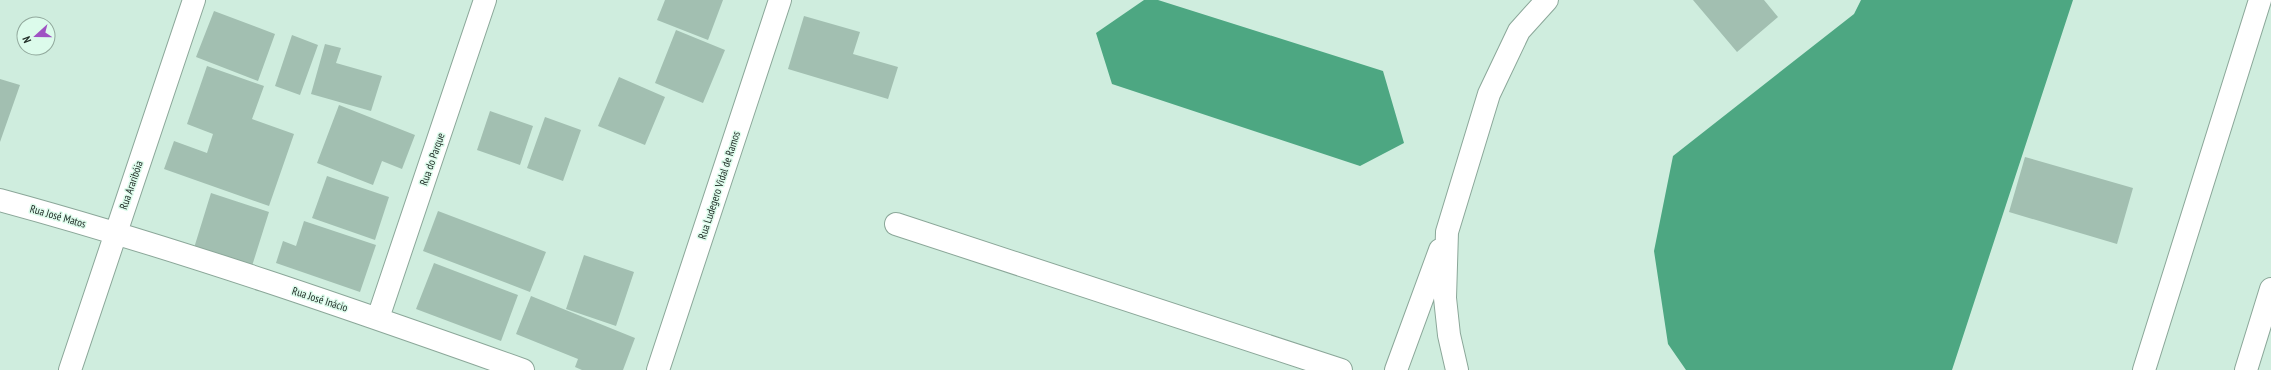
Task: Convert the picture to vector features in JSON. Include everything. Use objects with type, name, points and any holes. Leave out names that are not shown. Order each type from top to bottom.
[{"type":"street","name":"Rua Araribóia","points":[[70,370],[194,0]]},
{"type":"street","name":"Rua do Parque","points":[[378,318],[486,0]]},
{"type":"street","name":"Rua Ludegero Vidal de Ramos","points":[[658,370],[780,0]]},
{"type":"street","points":[[1396,370],[1447,232],[1489,94],[1519,31],[1547,0]]},
{"type":"street","points":[[2144,370],[2260,0]]},
{"type":"street","name":"Rua José Matos","points":[[0,200],[115,233]]},
{"type":"street","points":[[896,224],[1341,370]]},
{"type":"street","points":[[1447,232],[1444,298],[1449,335],[1457,370]]},
{"type":"street","name":"Rua José Inácio","points":[[115,233],[378,318],[524,370]]},
{"type":"street","points":[[2246,370],[2271,289]]},
{"type":"shaded area","points":[[1144,0],[1158,0],[1383,71],[1404,143],[1360,166],[1112,84],[1096,33]]},
{"type":"shaded area","points":[[1861,0],[2073,0],[1952,370],[1686,370],[1668,344],[1654,251],[1673,156],[1854,14]]},
{"type":"building","points":[[665,0],[723,0],[708,40],[657,20]]},
{"type":"building","points":[[1693,0],[1764,0],[1778,17],[1737,52]]},
{"type":"building","points":[[214,11],[275,34],[258,81],[196,57]]},
{"type":"building","points":[[804,16],[860,32],[853,54],[898,67],[888,99],[788,69]]},
{"type":"building","points":[[676,30],[725,50],[703,103],[655,83]]},
{"type":"building","points":[[292,35],[318,45],[300,95],[275,86]]},
{"type":"building","points":[[325,44],[341,48],[336,63],[382,76],[371,111],[311,94]]},
{"type":"building","points":[[207,66],[264,86],[252,119],[294,134],[269,206],[164,169],[174,141],[207,153],[213,134],[187,124]]},
{"type":"building","points":[[619,77],[665,97],[645,145],[598,126]]},
{"type":"building","points":[[0,79],[20,85],[0,142]]},
{"type":"building","points":[[339,105],[415,135],[402,169],[382,161],[373,185],[317,163]]},
{"type":"building","points":[[490,111],[533,126],[520,165],[477,150]]},
{"type":"building","points":[[545,117],[581,130],[563,181],[527,168]]},
{"type":"building","points":[[2025,157],[2133,188],[2117,244],[2009,212]]},
{"type":"building","points":[[327,176],[389,197],[375,240],[312,218]]},
{"type":"building","points":[[211,193],[269,212],[252,266],[194,248]]},
{"type":"building","points":[[438,211],[546,252],[530,292],[423,251]]},
{"type":"building","points":[[304,221],[376,245],[360,292],[276,263],[283,241],[296,246]]},
{"type":"building","points":[[584,255],[634,272],[616,326],[566,309]]},
{"type":"building","points":[[434,263],[518,295],[501,341],[416,309]]},
{"type":"building","points":[[531,296],[635,338],[623,370],[582,370],[575,367],[578,359],[516,334]]}]
